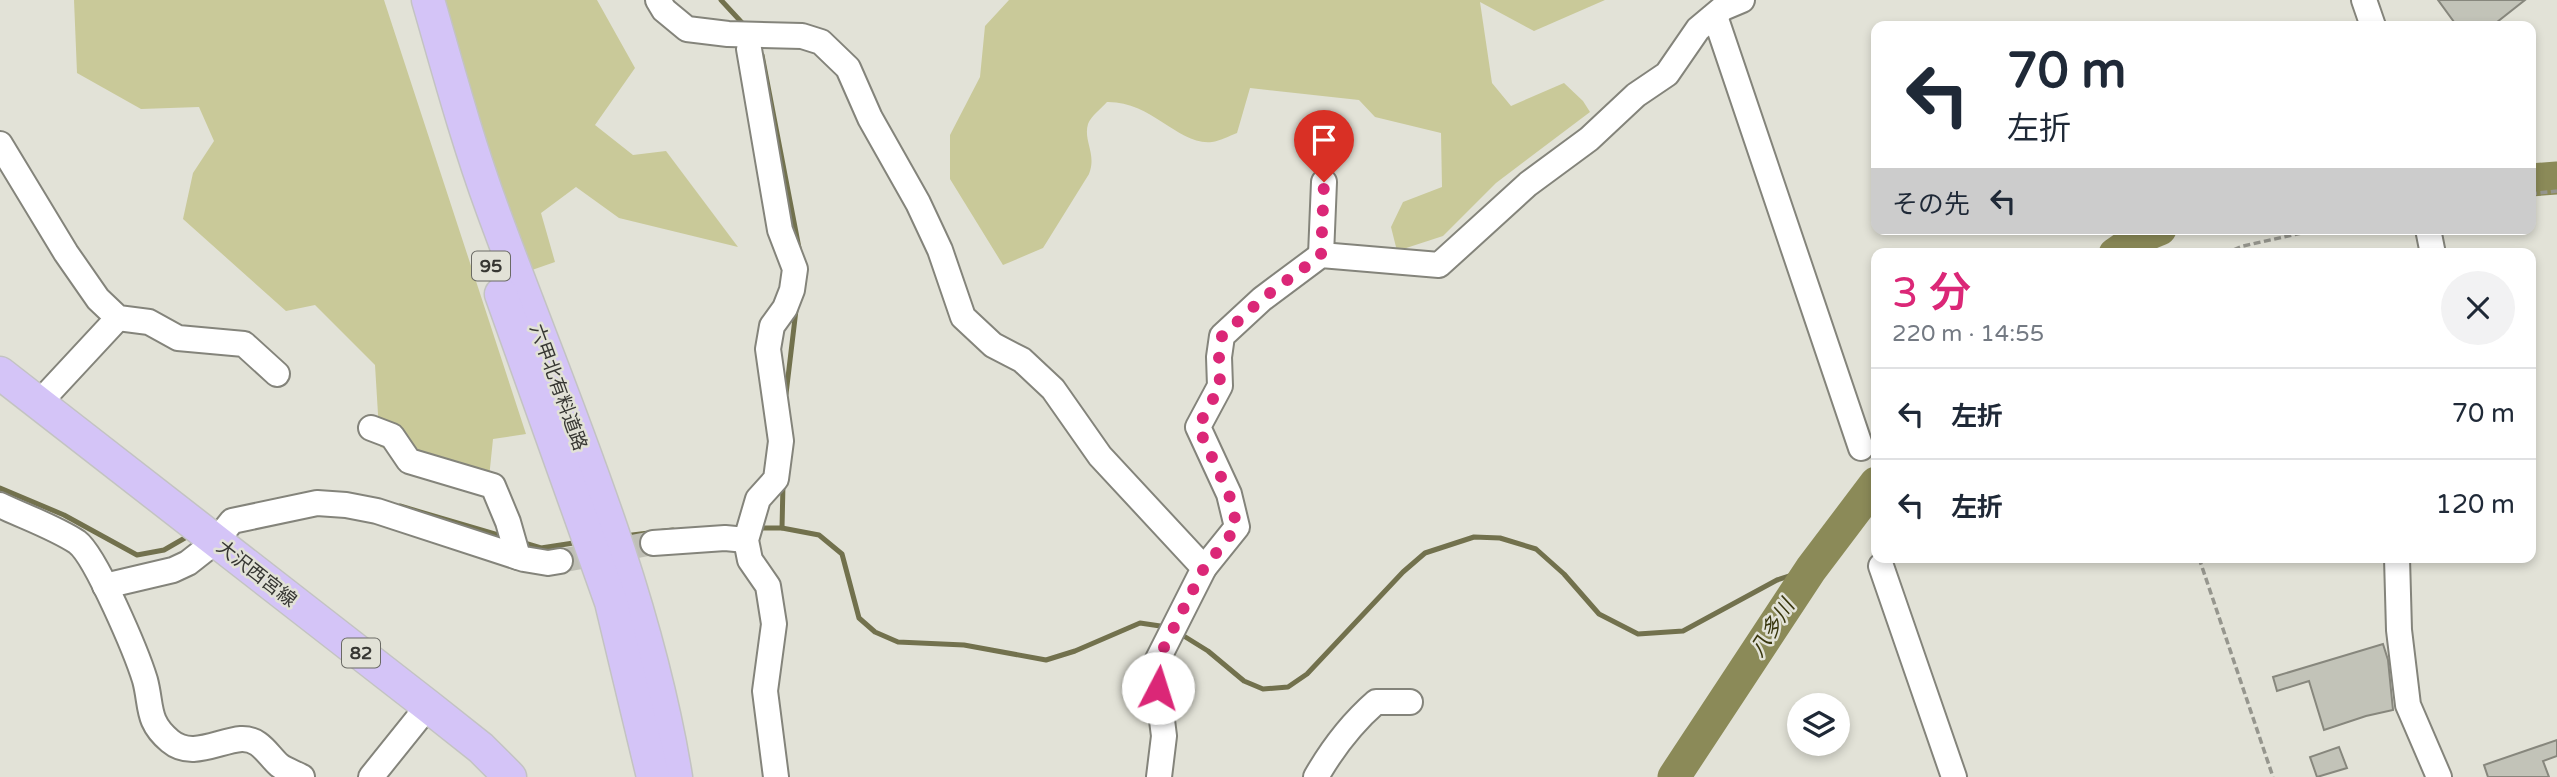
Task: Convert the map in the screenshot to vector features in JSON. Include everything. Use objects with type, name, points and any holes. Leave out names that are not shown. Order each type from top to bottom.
[{"type":"main road","name":"六甲北有料道路","points":[[405,0],[460,178],[601,538]]},
{"type":"main road","name":"六甲北有料道路","points":[[428,0],[491,204],[576,429],[601,538],[611,602],[657,756],[676,777]]},
{"type":"main road","name":"大沢西宮線","points":[[0,373],[428,705],[481,748],[510,777]]},
{"type":"street","points":[[658,0],[664,10],[687,29],[728,34],[802,36],[821,42],[848,68],[870,118],[919,203],[940,250],[963,317],[993,345],[1021,360],[1053,389],[1100,456],[1204,568]]},
{"type":"street","points":[[1158,777],[1164,736],[1155,665],[1204,568],[1237,527],[1229,494],[1198,427],[1220,386],[1219,357],[1222,336],[1262,299],[1321,255],[1439,265],[1528,184],[1589,139],[1636,95],[1667,74],[1698,29],[1723,8],[1742,0]]},
{"type":"street","points":[[2364,0],[2371,21]]},
{"type":"street","points":[[1715,16],[1744,95],[1861,448]]},
{"type":"street","points":[[749,49],[780,230],[795,269],[792,290],[785,308],[772,326],[768,349],[781,441],[776,480],[758,499],[749,532],[750,560],[768,586],[774,624],[765,691],[776,777]]},
{"type":"street","points":[[0,144],[66,253],[98,299],[117,318],[149,322],[178,338],[244,344],[277,374]]},
{"type":"street","points":[[1321,255],[1324,182]]},
{"type":"street","points":[[39,404],[117,318]]},
{"type":"street","points":[[371,428],[392,436],[409,461],[493,486],[510,527],[517,555]]},
{"type":"street","points":[[105,586],[173,570],[188,563],[204,532],[232,521],[317,503],[377,511],[517,555],[548,563],[560,561]]},
{"type":"street","points":[[0,505],[79,543],[105,586],[138,657],[147,686],[149,713],[158,730],[173,744],[192,750],[242,739],[258,742],[281,767],[302,777]]},
{"type":"street","points":[[653,542],[725,538],[749,532]]},
{"type":"street","points":[[2397,563],[2396,594],[2408,705],[2439,777]]},
{"type":"street","points":[[1881,566],[1954,777]]},
{"type":"street","points":[[1316,777],[1350,727],[1376,702],[1410,702]]},
{"type":"street","points":[[371,777],[428,705]]},
{"type":"path","points":[[2536,193],[2557,191]]},
{"type":"path","points":[[2238,248],[2293,235]]},
{"type":"path","points":[[2201,563],[2273,777]]},
{"type":"green space","points":[[74,0],[384,0],[526,434],[493,439],[489,478],[380,447],[375,365],[315,305],[286,311],[183,219],[193,173],[214,141],[199,107],[141,109],[77,73]]},
{"type":"green space","points":[[444,0],[597,0],[635,68],[595,125],[633,155],[666,151],[738,247],[619,218],[576,187],[541,213],[555,262],[532,270],[487,148]]},
{"type":"green space","points":[[1009,0],[1605,0],[1534,31],[1480,2],[1492,83],[1511,106],[1564,83],[1583,101],[1590,112],[1496,183],[1443,236],[1397,251],[1391,227],[1403,202],[1442,187],[1441,133],[1375,117],[1359,100],[1250,88],[1237,133],[1212,142],[1188,137],[1138,108],[1107,102],[1088,124],[1087,136],[1092,160],[1089,174],[1043,248],[1003,265],[950,179],[950,135],[980,77],[985,26]]},
{"type":"building","points":[[2438,0],[2525,0],[2498,21],[2453,21]]},
{"type":"building","points":[[2383,644],[2388,660],[2393,710],[2324,730],[2309,681],[2277,691],[2273,677]]},
{"type":"building","points":[[2557,740],[2557,756],[2543,761],[2549,777],[2488,777],[2484,765]]},
{"type":"building","points":[[2339,747],[2347,768],[2317,777],[2310,757]]},
{"type":"waterway","points":[[721,0],[745,26]]},
{"type":"waterway","points":[[762,55],[799,248]]},
{"type":"waterway","name":"八多川","points":[[2536,180],[2557,178]]},
{"type":"waterway","name":"八多川","points":[[2124,248],[2145,235]]},
{"type":"waterway","points":[[786,394],[796,310]]},
{"type":"waterway","points":[[782,528],[783,484]]},
{"type":"waterway","points":[[0,488],[64,515],[137,555],[164,550],[190,535]]},
{"type":"waterway","name":"八多川","points":[[1674,777],[1811,569],[1871,490]]},
{"type":"waterway","points":[[400,506],[505,537]]},
{"type":"waterway","points":[[756,528],[782,528],[819,535],[842,554],[859,618],[875,632],[898,642],[964,645],[1046,660],[1075,651],[1140,623],[1167,627]]},
{"type":"waterway","points":[[624,536],[673,530]]},
{"type":"waterway","points":[[1179,633],[1208,651],[1244,681],[1263,689],[1288,687],[1307,674],[1403,572],[1425,553],[1474,537],[1500,538],[1536,549],[1564,574],[1599,614],[1638,634],[1683,631],[1777,580],[1811,569]]},
{"type":"waterway","points":[[521,542],[541,548],[580,542]]},
{"type":"tunnel","points":[[560,561],[653,543]]},
{"type":"route","points":[[1158,688],[1155,665],[1204,568],[1237,527],[1229,494],[1198,427],[1220,386],[1219,357],[1222,336],[1262,299],[1321,255],[1324,182]]}]
